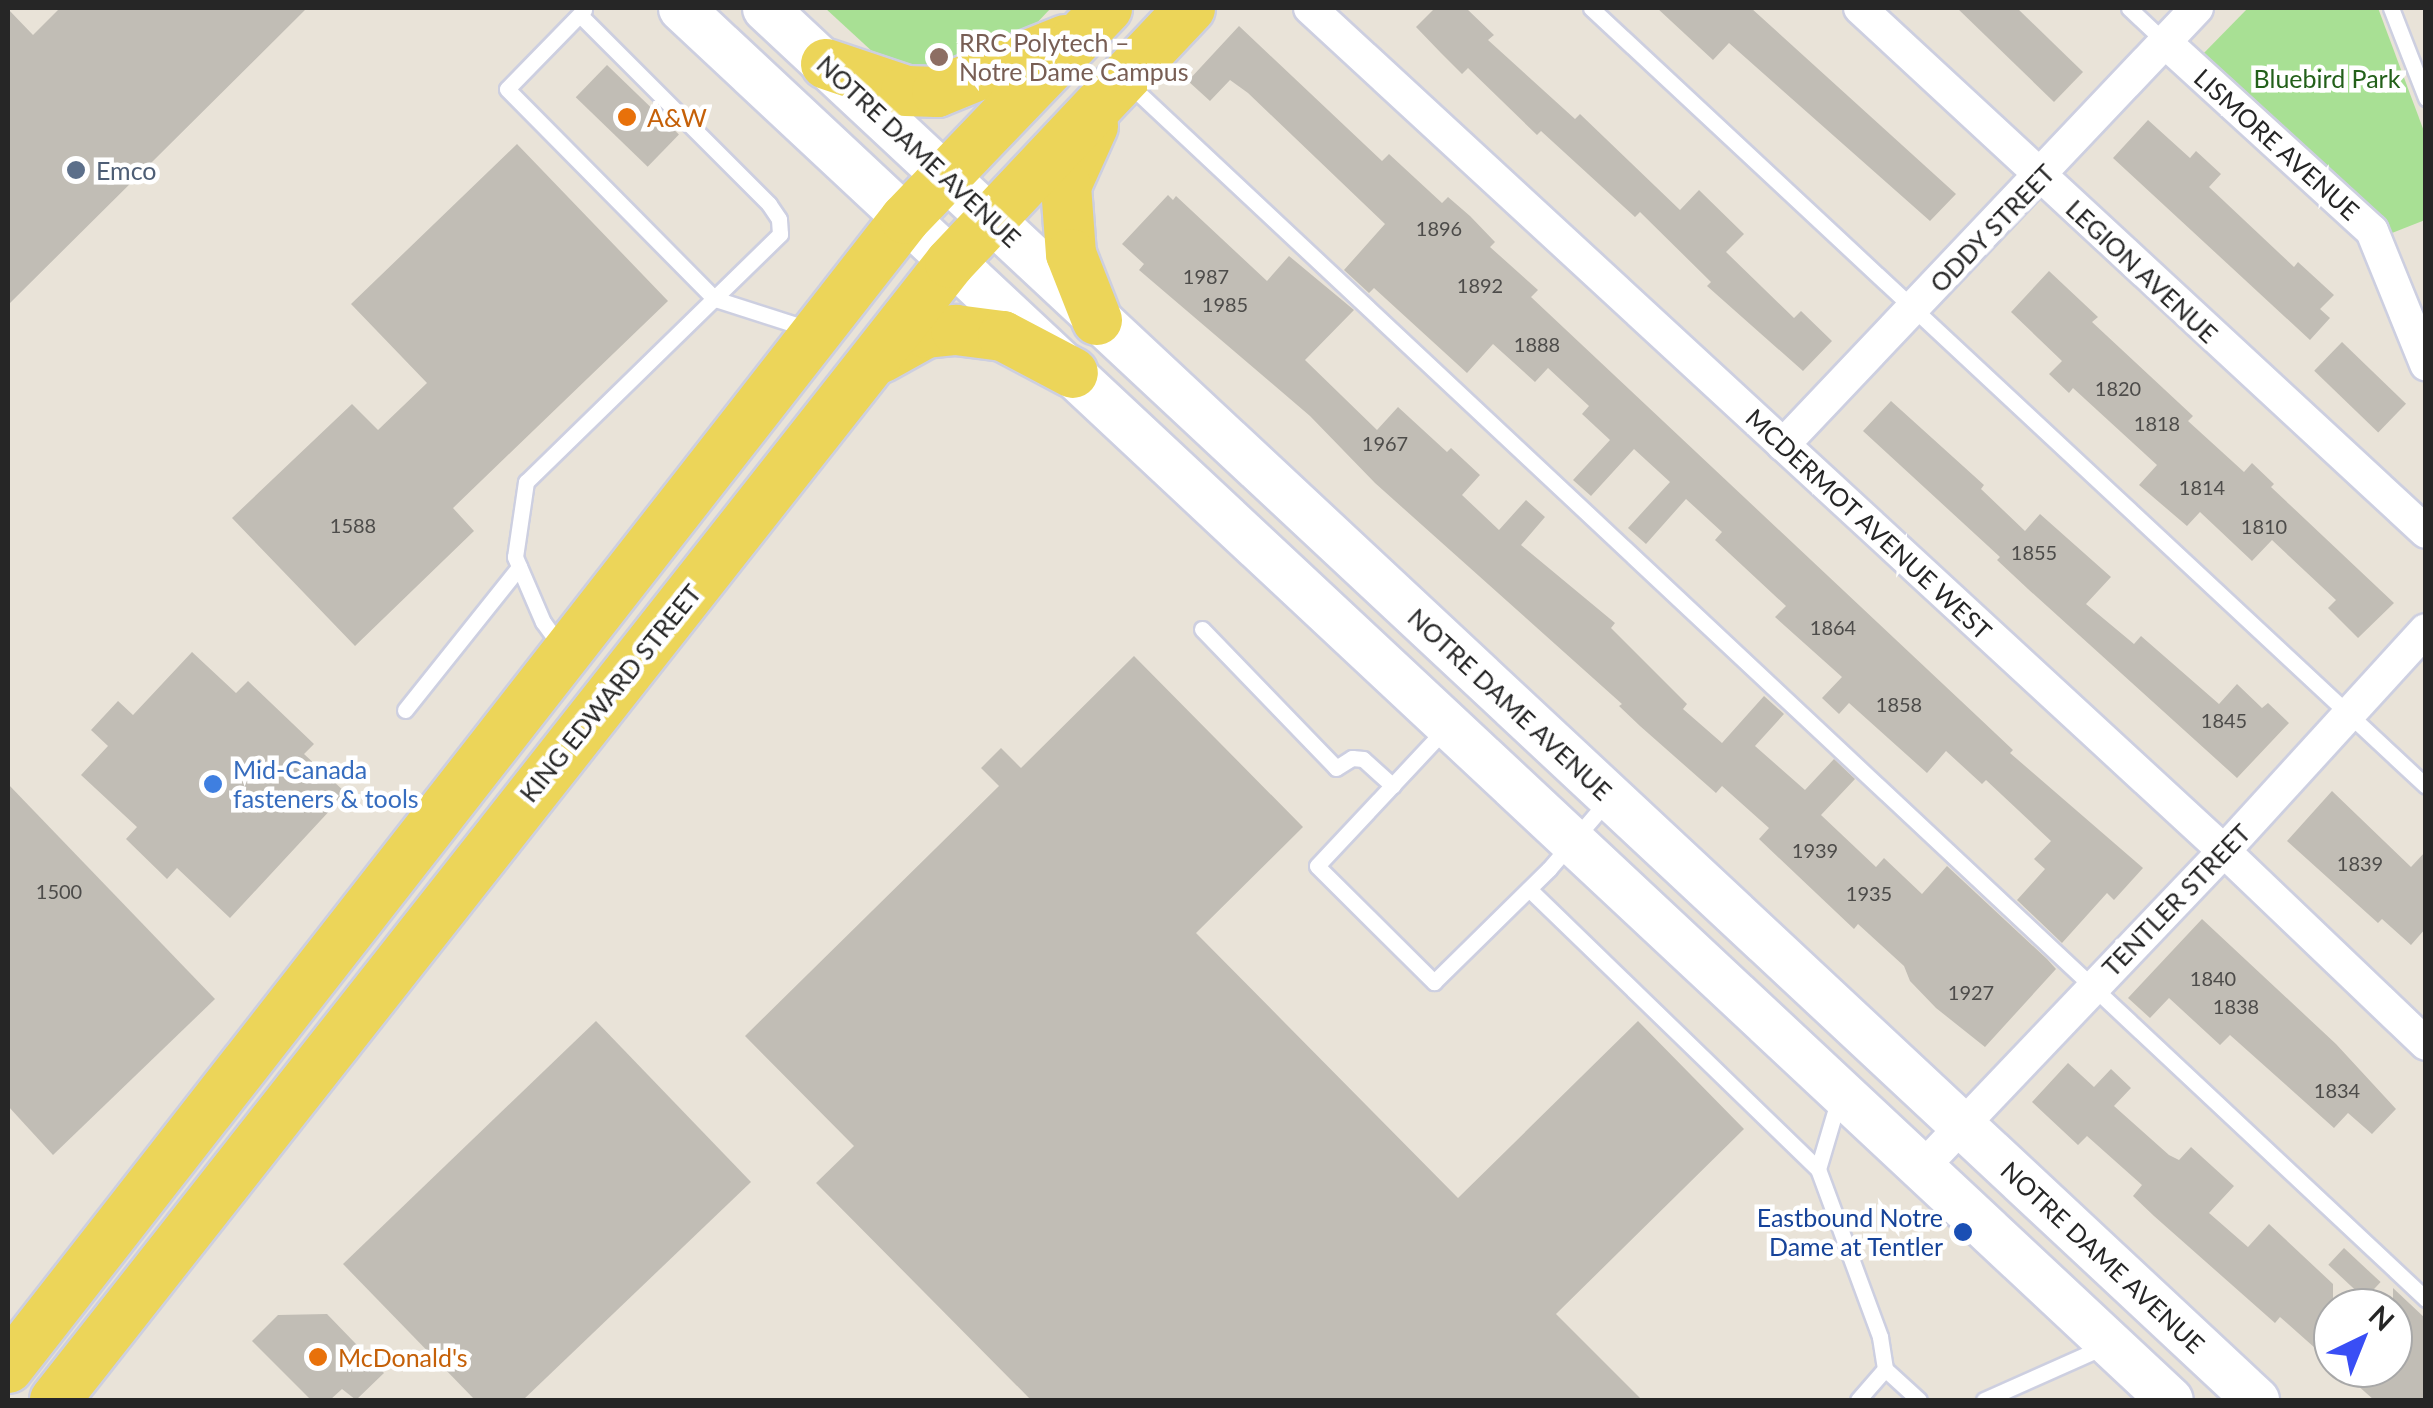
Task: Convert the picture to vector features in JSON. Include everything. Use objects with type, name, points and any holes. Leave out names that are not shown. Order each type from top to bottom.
[{"type":"main road","points":[[681,8],[2170,1400]]},
{"type":"main road","name":"NOTRE DAME AVENUE","points":[[766,8],[2256,1400]]},
{"type":"main road","name":"KING EDWARD STREET","points":[[55,1400],[950,263],[1190,8]]},
{"type":"main road","points":[[826,64],[906,91],[938,92],[1096,20]]},
{"type":"main road","points":[[8,1368],[905,219],[1096,20]]},
{"type":"main road","points":[[1097,320],[1072,254],[1066,186],[1117,86]]},
{"type":"main road","points":[[872,362],[926,334],[956,330],[1003,336],[1073,373]]},
{"type":"main road","points":[[89,1263],[134,1300]]},
{"type":"street","name":"MCDERMOT AVENUE WEST","points":[[1310,8],[2224,852],[2426,1044]]},
{"type":"street","name":"LEGION AVENUE","points":[[1860,8],[2426,532]]},
{"type":"street","name":"ODDY STREET","points":[[1784,445],[2198,8]]},
{"type":"street","name":"LISMORE AVENUE","points":[[2165,42],[2372,231],[2426,364]]},
{"type":"street","name":"TENTLER STREET","points":[[1922,1168],[2224,852],[2347,712],[2426,630]]},
{"type":"lane","points":[[1592,8],[2426,786]]},
{"type":"lane","points":[[2128,8],[2165,42]]},
{"type":"lane","points":[[2391,8],[2426,98]]},
{"type":"lane","points":[[565,651],[543,622],[515,557],[526,482],[715,299],[770,248],[780,234],[780,219],[584,11],[507,89],[715,299],[817,331]]},
{"type":"lane","points":[[1117,86],[2426,1298]]},
{"type":"lane","points":[[404,710],[519,567]]},
{"type":"lane","points":[[1202,629],[1336,768],[1352,758],[1362,759],[1394,786]]},
{"type":"lane","points":[[1450,724],[1316,866],[1434,982],[1529,889],[1610,798]]},
{"type":"lane","points":[[1529,889],[1818,1169],[1880,1337],[1885,1369],[1918,1400]]},
{"type":"lane","points":[[1818,1169],[1840,1091]]},
{"type":"lane","points":[[1984,1400],[2110,1344]]},
{"type":"lane","points":[[1858,1400],[1885,1369]]},
{"type":"green space","name":"RRC Polytech – Notre Dame Campus","points":[[825,8],[1051,8],[965,99],[925,100]]},
{"type":"green space","name":"Bluebird Park","points":[[2248,8],[2378,8],[2425,134],[2425,220],[2392,233],[2200,57]]},
{"type":"building","name":"Emco","points":[[60,8],[307,8],[8,305],[8,9],[33,35]]},
{"type":"building","points":[[1435,8],[1466,8],[1494,35],[1488,40],[1575,119],[1580,114],[1680,210],[1699,190],[1744,234],[1726,252],[1794,318],[1801,311],[1832,341],[1803,371],[1707,286],[1711,282],[1640,212],[1635,217],[1541,131],[1537,135],[1468,68],[1462,74],[1416,27]]},
{"type":"building","points":[[1657,8],[1751,8],[1956,194],[1930,221],[1729,43],[1713,60]]},
{"type":"building","points":[[1957,8],[2017,8],[2083,72],[2054,102]]},
{"type":"building","points":[[1239,26],[1382,161],[1389,154],[1442,203],[1448,197],[1470,216],[1495,242],[1490,247],[1538,290],[1531,297],[2013,750],[2010,753],[2143,868],[2114,900],[2107,893],[2062,943],[2017,900],[2045,869],[2034,859],[2051,841],[1986,780],[1982,784],[1946,751],[1927,773],[1849,703],[1839,714],[1822,698],[1842,677],[1775,617],[1786,606],[1715,540],[1722,532],[1686,499],[1646,544],[1628,528],[1670,482],[1634,449],[1591,496],[1573,480],[1610,440],[1582,414],[1589,406],[1548,368],[1535,382],[1493,344],[1467,373],[1374,288],[1369,293],[1344,270],[1385,224],[1248,93],[1230,80],[1210,101],[1188,81]]},
{"type":"building","name":"A&W","points":[[607,65],[679,134],[648,167],[576,97]]},
{"type":"building","points":[[2148,120],[2190,158],[2196,151],[2221,174],[2209,187],[2294,267],[2298,262],[2334,295],[2320,309],[2330,318],[2310,340],[2113,158]]},
{"type":"building","points":[[517,144],[668,301],[453,508],[474,531],[355,646],[232,518],[352,404],[378,430],[427,383],[351,304]]},
{"type":"building","points":[[1168,195],[1173,200],[1176,196],[1267,281],[1289,256],[1354,310],[1305,360],[1377,430],[1398,407],[1447,452],[1451,448],[1480,475],[1462,495],[1499,530],[1526,500],[1545,517],[1521,545],[1615,623],[1611,628],[1687,704],[1683,709],[1722,743],[1764,696],[1784,714],[1755,746],[1805,790],[1834,759],[1855,779],[1821,815],[1876,867],[1884,858],[1922,894],[1947,866],[2047,959],[2056,969],[1985,1047],[1936,1008],[1910,981],[1904,966],[1858,924],[1854,929],[1759,839],[1769,828],[1722,786],[1716,793],[1640,726],[1619,706],[1622,704],[1375,483],[1310,416],[1139,270],[1144,264],[1122,244]]},
{"type":"building","points":[[2049,271],[2098,317],[2092,322],[2193,416],[2188,421],[2244,472],[2252,463],[2274,484],[2271,487],[2394,603],[2358,638],[2328,608],[2336,600],[2272,540],[2252,561],[2200,512],[2187,526],[2139,485],[2157,465],[2073,388],[2069,393],[2049,374],[2062,361],[2011,312]]},
{"type":"building","points":[[2342,342],[2406,404],[2378,433],[2314,371]]},
{"type":"building","points":[[1891,401],[1984,485],[1981,489],[2025,531],[2040,514],[2111,577],[2086,604],[2134,644],[2141,636],[2219,704],[2237,684],[2262,708],[2268,703],[2289,723],[2237,778],[2028,589],[1997,560],[2000,557],[1863,431]]},
{"type":"building","name":"Mid-Canada fasteners & tools","points":[[192,652],[236,693],[248,681],[314,744],[304,754],[346,793],[230,918],[177,868],[167,879],[126,839],[137,827],[81,775],[108,746],[91,730],[118,701],[133,715]]},
{"type":"building","points":[[1134,656],[1303,827],[1196,933],[1458,1198],[1638,1021],[1744,1129],[1556,1314],[1642,1400],[1031,1400],[816,1183],[854,1146],[745,1036],[999,786],[981,768],[1001,748],[1021,768]]},
{"type":"building","points":[[8,784],[215,999],[53,1155],[8,1106]]},
{"type":"building","points":[[2332,791],[2411,867],[2426,851],[2426,928],[2411,945],[2382,919],[2378,923],[2287,841]]},
{"type":"building","points":[[2202,919],[2336,1044],[2396,1109],[2372,1134],[2348,1113],[2334,1128],[2230,1035],[2220,1045],[2169,998],[2150,1018],[2128,998]]},
{"type":"building","points":[[596,1021],[751,1182],[523,1400],[475,1400],[343,1264]]},
{"type":"building","points":[[2068,1063],[2094,1087],[2111,1069],[2131,1088],[2114,1106],[2169,1155],[2179,1160],[2191,1147],[2234,1186],[2209,1213],[2248,1247],[2269,1224],[2333,1284],[2333,1288],[2313,1288],[2313,1346],[2280,1317],[2275,1323],[2154,1216],[2133,1196],[2142,1185],[2087,1136],[2078,1145],[2032,1102]]},
{"type":"building","points":[[2344,1248],[2381,1282],[2375,1288],[2353,1288],[2328,1265]]},
{"type":"building","points":[[2413,1307],[2426,1319],[2426,1400],[2374,1400],[2360,1388],[2413,1388]]},
{"type":"building","name":"McDonald's","points":[[327,1314],[384,1373],[356,1400],[342,1389],[330,1400],[311,1400],[252,1341],[278,1315]]},
{"type":"place","name":"RRC Polytech – Notre Dame Campus","points":[[939,57]]},
{"type":"place","name":"A&W","points":[[627,117]]},
{"type":"place","name":"Emco","points":[[76,170]]},
{"type":"place","name":"Mid-Canada fasteners & tools","points":[[213,784]]},
{"type":"place","name":"Eastbound Notre Dame at Tentler","points":[[1963,1232]]},
{"type":"place","name":"McDonald's","points":[[318,1357]]}]
